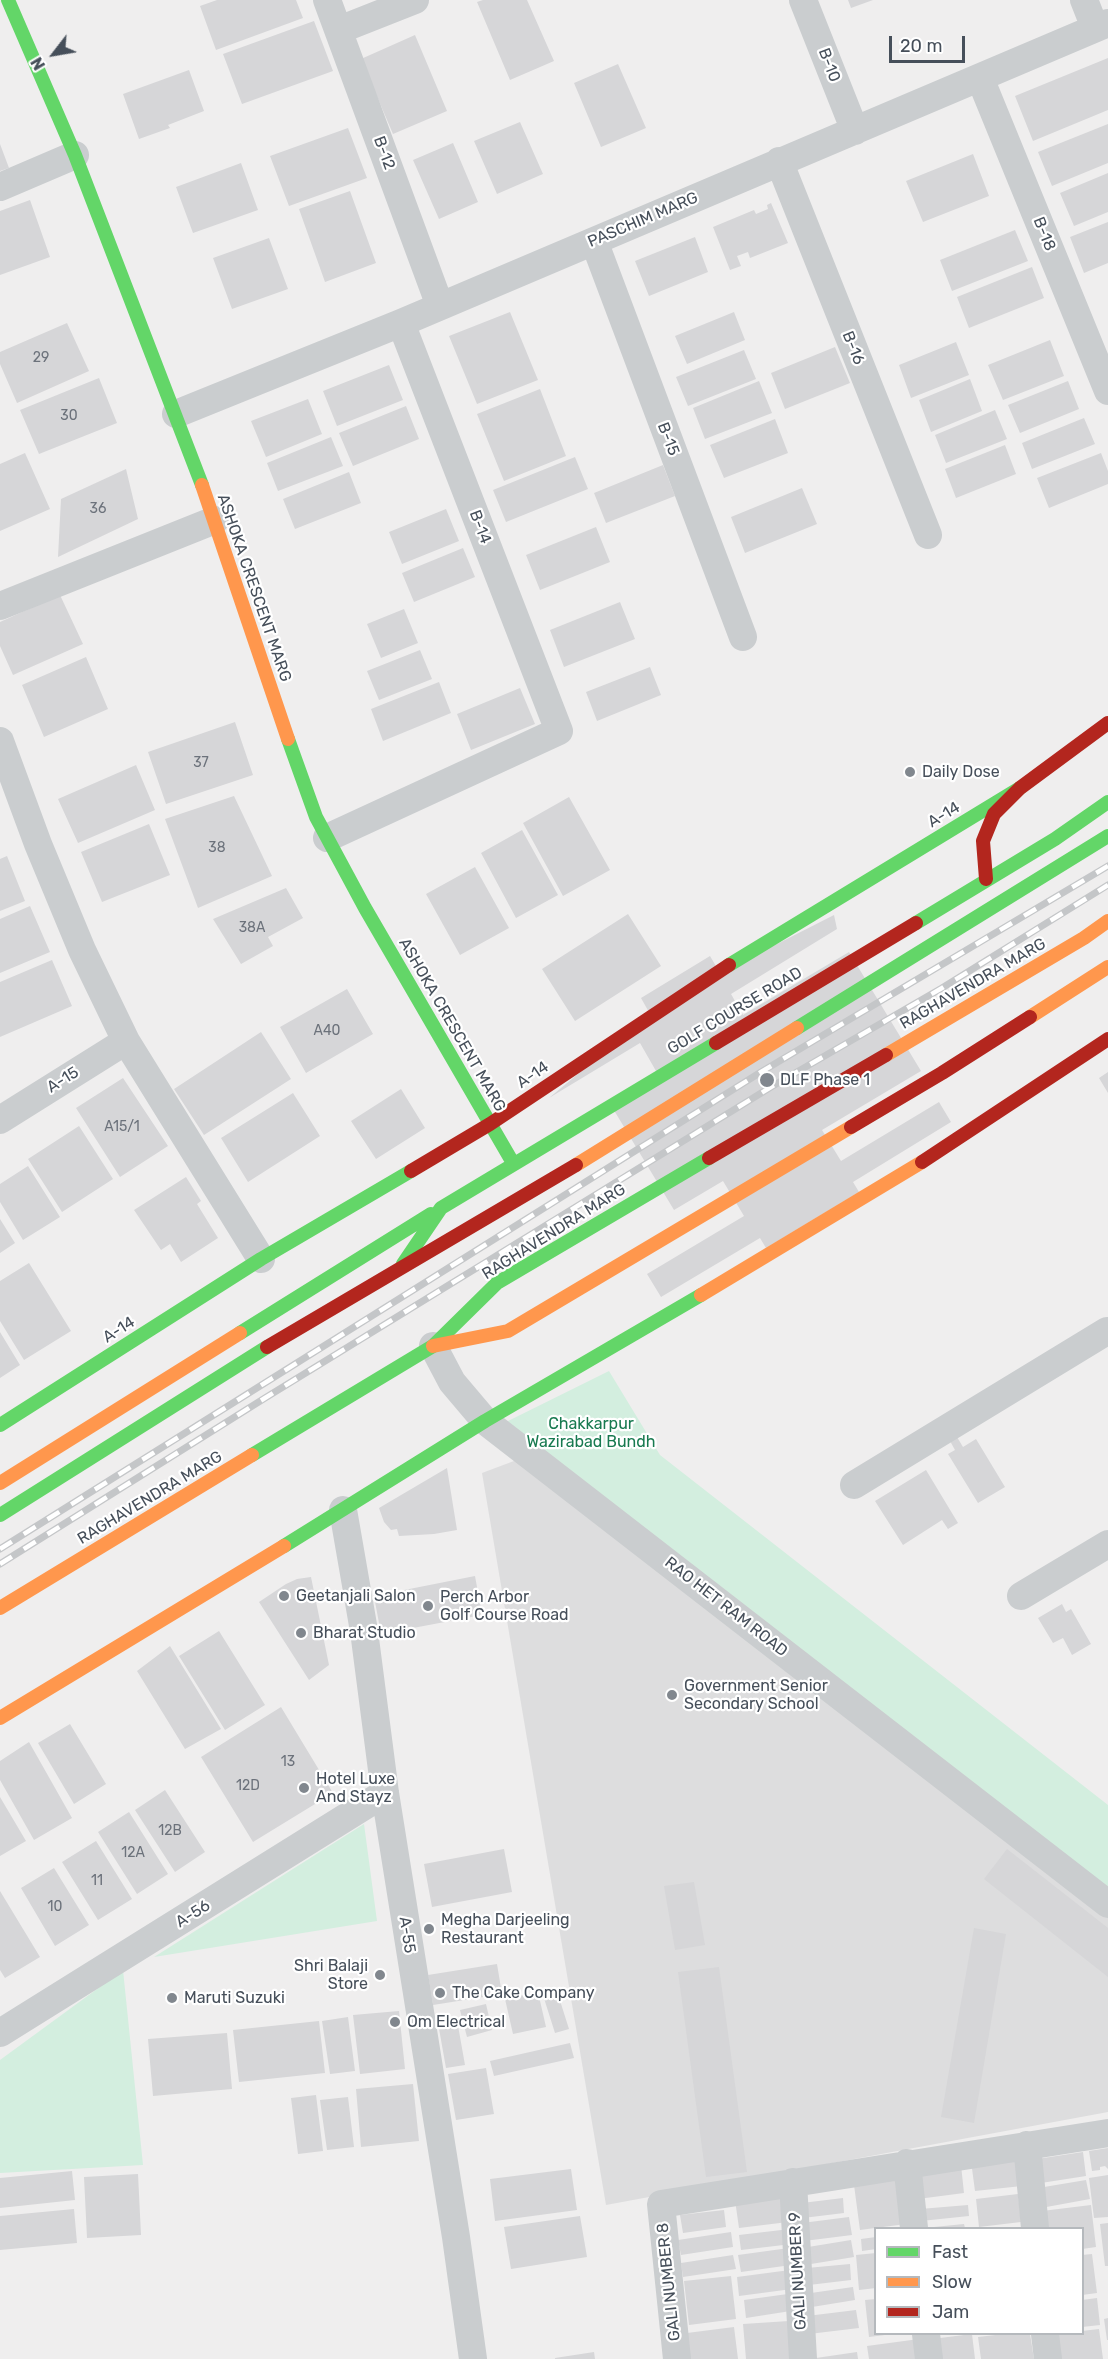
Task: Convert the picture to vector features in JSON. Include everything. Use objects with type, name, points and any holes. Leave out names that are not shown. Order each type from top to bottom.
[{"type":"street","name":"ASHOKA CRESCENT MARG","points":[[8,0],[75,155],[176,414],[215,520],[282,724],[316,816],[365,908],[513,1164]]},
{"type":"street","name":"B-12","points":[[327,0],[440,306]]},
{"type":"street","points":[[339,30],[416,0]]},
{"type":"street","name":"B-10","points":[[803,0],[855,131]]},
{"type":"street","points":[[1084,0],[1102,26]]},
{"type":"street","name":"PASCHIM MARG","points":[[176,414],[400,323],[1102,26]]},
{"type":"street","name":"B-18","points":[[980,78],[1108,391]]},
{"type":"street","points":[[0,187],[75,155]]},
{"type":"street","name":"B-16","points":[[779,161],[927,535]]},
{"type":"street","name":"B-15","points":[[594,241],[743,637]]},
{"type":"street","name":"B-14","points":[[327,838],[559,731],[400,323]]},
{"type":"street","points":[[0,606],[215,520]]},
{"type":"street","points":[[986,879],[983,841],[994,814],[1020,788],[1108,723]]},
{"type":"street","points":[[0,741],[38,844],[82,950],[126,1041],[261,1259]]},
{"type":"street","name":"A-14","points":[[0,1425],[261,1259],[490,1124],[703,981],[1020,788]]},
{"type":"street","name":"GOLF COURSE ROAD","points":[[399,1270],[441,1208],[1056,839],[1108,802]]},
{"type":"street","points":[[0,1515],[242,1361],[549,1182],[1108,836]]},
{"type":"street","name":"RAGHAVENDRA MARG","points":[[0,1608],[433,1346],[497,1283],[1084,938],[1108,921]]},
{"type":"street","points":[[433,1346],[508,1331],[942,1073],[1108,967]]},
{"type":"street","points":[[0,1718],[196,1602],[485,1421],[648,1327],[937,1153],[1108,1039]]},
{"type":"street","name":"A-15","points":[[0,1120],[126,1041]]},
{"type":"street","points":[[0,1483],[441,1208]]},
{"type":"street","points":[[854,1485],[1108,1332]]},
{"type":"street","name":"RAO HET RAM ROAD","points":[[433,1346],[452,1382],[485,1421],[1108,1904]]},
{"type":"street","name":"A-55","points":[[343,1510],[364,1631],[385,1792],[473,2359]]},
{"type":"street","points":[[1021,1596],[1108,1544]]},
{"type":"street","name":"A-56","points":[[0,2033],[385,1792]]},
{"type":"street","points":[[793,2182],[1108,2133]]},
{"type":"street","points":[[1027,2145],[1035,2227]]},
{"type":"street","points":[[907,2163],[914,2227]]},
{"type":"street","name":"GALI NUMBER 8","points":[[677,2359],[661,2204],[793,2182]]},
{"type":"street","name":"GALI NUMBER 9","points":[[793,2182],[804,2359]]},
{"type":"street","points":[[926,2335],[929,2359]]},
{"type":"street","points":[[1045,2335],[1048,2359]]},
{"type":"shaded area","name":"Government Senior Secondary School","points":[[522,1458],[1108,1917],[1108,2112],[606,2205],[482,1473]]},
{"type":"green space","name":"Chakkarpur Wazirabad Bundh","points":[[609,1371],[660,1455],[1108,1805],[1108,1889],[502,1424]]},
{"type":"green space","points":[[364,1824],[377,1921],[154,1957]]},
{"type":"green space","points":[[123,1970],[143,2165],[0,2173],[0,2060]]},
{"type":"building","points":[[217,0],[296,0],[303,18],[216,50],[200,6]]},
{"type":"building","points":[[527,0],[554,61],[510,80],[477,2]]},
{"type":"building","points":[[848,0],[873,0],[851,8]]},
{"type":"building","points":[[314,21],[333,71],[242,104],[223,54]]},
{"type":"building","points":[[415,35],[447,111],[393,134],[361,59]]},
{"type":"building","points":[[1108,58],[1108,110],[1033,141],[1015,96]]},
{"type":"building","points":[[618,64],[646,128],[601,147],[574,83]]},
{"type":"building","points":[[189,70],[204,111],[168,125],[170,128],[139,139],[123,94]]},
{"type":"building","points":[[520,122],[543,174],[497,194],[474,141]]},
{"type":"building","points":[[1108,124],[1108,163],[1052,186],[1038,152]]},
{"type":"building","points":[[348,128],[367,178],[289,206],[270,156]]},
{"type":"building","points":[[453,143],[478,202],[439,219],[413,160]]},
{"type":"building","points":[[0,144],[9,168],[0,171]]},
{"type":"building","points":[[973,154],[989,196],[923,222],[906,181]]},
{"type":"building","points":[[241,163],[258,210],[193,233],[176,187]]},
{"type":"building","points":[[1108,173],[1108,212],[1074,226],[1060,193]]},
{"type":"building","points":[[350,191],[376,263],[325,282],[299,209]]},
{"type":"building","points":[[30,200],[50,257],[0,275],[0,211]]},
{"type":"building","points":[[771,203],[788,243],[750,258],[748,252],[737,256],[741,266],[730,270],[713,227],[754,210],[756,214],[768,209],[767,205]]},
{"type":"building","points":[[1108,222],[1108,263],[1084,273],[1070,237]]},
{"type":"building","points":[[1015,230],[1028,261],[952,291],[940,260]]},
{"type":"building","points":[[695,237],[708,272],[649,296],[635,261]]},
{"type":"building","points":[[269,238],[288,289],[232,309],[213,258]]},
{"type":"building","points":[[1032,267],[1044,298],[969,328],[957,297]]},
{"type":"building","points":[[510,312],[538,380],[477,404],[449,336]]},
{"type":"building","points":[[734,312],[745,340],[687,364],[675,336]]},
{"type":"building","points":[[67,323],[89,371],[17,403],[0,364],[0,352]]},
{"type":"building","points":[[1050,340],[1064,376],[1003,400],[988,365]]},
{"type":"building","points":[[956,342],[969,375],[911,398],[899,365]]},
{"type":"building","points":[[835,347],[850,383],[785,409],[771,373]]},
{"type":"building","points":[[744,350],[756,379],[688,406],[676,377]]},
{"type":"building","points":[[389,365],[403,400],[337,426],[323,391]]},
{"type":"building","points":[[99,378],[117,423],[39,454],[20,410]]},
{"type":"building","points":[[970,379],[982,411],[931,432],[919,400]]},
{"type":"building","points":[[759,381],[772,413],[705,439],[693,408]]},
{"type":"building","points":[[1068,381],[1079,409],[1020,433],[1008,405]]},
{"type":"building","points":[[540,389],[566,456],[504,481],[477,414]]},
{"type":"building","points":[[308,399],[322,434],[266,457],[251,421]]},
{"type":"building","points":[[406,406],[419,439],[353,466],[339,433]]},
{"type":"building","points":[[995,410],[1007,439],[946,463],[935,435]]},
{"type":"building","points":[[1084,418],[1095,444],[1032,469],[1022,443]]},
{"type":"building","points":[[775,419],[788,453],[724,478],[710,445]]},
{"type":"building","points":[[331,437],[343,466],[278,491],[267,463]]},
{"type":"building","points":[[1005,445],[1016,474],[956,498],[945,469]]},
{"type":"building","points":[[25,453],[50,509],[0,531],[0,464]]},
{"type":"building","points":[[1101,453],[1108,471],[1108,484],[1049,508],[1037,478]]},
{"type":"building","points":[[575,457],[588,489],[506,522],[493,490]]},
{"type":"building","points":[[663,465],[675,496],[606,523],[594,493]]},
{"type":"building","points":[[126,469],[138,519],[58,557],[61,499]]},
{"type":"building","points":[[349,472],[361,503],[295,529],[283,499]]},
{"type":"building","points":[[802,488],[817,524],[745,553],[731,517]]},
{"type":"building","points":[[446,509],[459,541],[402,564],[389,532]]},
{"type":"building","points":[[596,527],[610,562],[540,590],[526,555]]},
{"type":"building","points":[[463,548],[475,577],[414,602],[402,573]]},
{"type":"building","points":[[60,595],[83,644],[13,675],[0,646],[0,622]]},
{"type":"building","points":[[620,602],[635,639],[564,667],[550,630]]},
{"type":"building","points":[[404,609],[418,643],[381,658],[367,624]]},
{"type":"building","points":[[420,650],[432,679],[379,700],[367,671]]},
{"type":"building","points":[[86,657],[108,709],[44,737],[22,685]]},
{"type":"building","points":[[650,667],[661,695],[597,721],[586,692]]},
{"type":"building","points":[[439,682],[451,713],[383,741],[371,709]]},
{"type":"building","points":[[520,688],[535,724],[471,750],[457,714]]},
{"type":"building","points":[[235,722],[253,775],[166,804],[148,752]]},
{"type":"building","points":[[136,765],[155,810],[78,843],[58,799]]},
{"type":"building","points":[[234,796],[272,876],[198,908],[165,819]]},
{"type":"building","points":[[569,797],[610,870],[563,896],[523,823]]},
{"type":"building","points":[[149,824],[170,875],[102,902],[81,852]]},
{"type":"building","points":[[522,830],[558,895],[516,918],[481,853]]},
{"type":"building","points":[[7,856],[25,901],[0,911],[0,859]]},
{"type":"building","points":[[475,867],[509,928],[460,955],[426,894]]},
{"type":"building","points":[[286,888],[303,918],[268,937],[273,946],[241,964],[213,919]]},
{"type":"building","points":[[30,906],[50,952],[0,973],[0,919]]},
{"type":"building","points":[[628,914],[661,966],[575,1021],[542,969]]},
{"type":"building","points":[[834,915],[837,929],[731,994],[743,1015],[849,952],[921,1071],[822,1130],[841,1161],[939,1102],[951,1122],[853,1182],[859,1192],[766,1248],[760,1238],[661,1297],[647,1274],[744,1216],[723,1181],[674,1210],[612,1107],[660,1078],[640,1043],[549,1098],[650,1014],[641,998],[710,956],[720,973]]},
{"type":"building","points":[[52,960],[72,1006],[0,1037],[0,982]]},
{"type":"building","points":[[347,989],[373,1034],[306,1073],[280,1027]]},
{"type":"building","points":[[261,1032],[291,1079],[204,1135],[174,1089]]},
{"type":"building","points":[[1108,1072],[1108,1093],[1099,1078]]},
{"type":"building","points":[[123,1078],[168,1146],[120,1177],[76,1108]]},
{"type":"building","points":[[401,1089],[425,1128],[376,1159],[351,1121]]},
{"type":"building","points":[[293,1093],[320,1136],[248,1182],[221,1138]]},
{"type":"building","points":[[79,1126],[113,1179],[62,1212],[28,1159]]},
{"type":"building","points":[[28,1166],[60,1217],[23,1240],[0,1202],[0,1184]]},
{"type":"building","points":[[186,1177],[201,1201],[197,1204],[218,1238],[181,1262],[170,1244],[161,1250],[134,1210]]},
{"type":"building","points":[[0,1219],[15,1243],[0,1253]]},
{"type":"building","points":[[29,1263],[71,1331],[24,1360],[0,1321],[0,1281]]},
{"type":"building","points":[[0,1332],[20,1365],[0,1378]]},
{"type":"building","points":[[957,1437],[963,1447],[976,1439],[1005,1487],[978,1503],[948,1454],[955,1450],[950,1441]]},
{"type":"building","points":[[447,1468],[457,1530],[399,1536],[397,1529],[391,1530],[384,1522],[379,1508]]},
{"type":"building","points":[[926,1470],[958,1523],[948,1529],[942,1520],[903,1545],[875,1501]]},
{"type":"building","name":"Perch Arbor Golf Course Road","points":[[475,1576],[482,1615],[381,1634],[374,1596]]},
{"type":"building","name":"Bharat Studio","points":[[311,1577],[329,1665],[309,1680],[259,1602],[286,1584],[297,1579]]},
{"type":"building","points":[[1062,1604],[1066,1612],[1071,1609],[1091,1644],[1072,1655],[1063,1638],[1053,1643],[1038,1618]]},
{"type":"building","points":[[219,1631],[265,1705],[225,1730],[179,1656]]},
{"type":"building","points":[[170,1646],[221,1729],[185,1749],[137,1671]]},
{"type":"building","points":[[281,1707],[333,1793],[253,1842],[201,1757]]},
{"type":"building","points":[[70,1724],[106,1784],[74,1804],[38,1743]]},
{"type":"building","points":[[29,1742],[72,1818],[34,1840],[0,1780],[0,1761]]},
{"type":"building","points":[[165,1790],[205,1852],[175,1872],[135,1810]]},
{"type":"building","points":[[0,1797],[26,1841],[0,1856]]},
{"type":"building","points":[[129,1812],[168,1874],[137,1894],[98,1832]]},
{"type":"building","points":[[96,1841],[132,1899],[98,1920],[62,1862]]},
{"type":"building","points":[[504,1849],[512,1892],[432,1907],[424,1864]]},
{"type":"building","points":[[1007,1849],[1108,1928],[1108,1977],[984,1879]]},
{"type":"building","points":[[54,1868],[89,1925],[55,1946],[21,1888]]},
{"type":"building","points":[[694,1882],[705,1945],[675,1950],[664,1886]]},
{"type":"building","points":[[0,1891],[40,1957],[5,1978],[0,1970]]},
{"type":"building","points":[[974,1928],[1006,1934],[974,2123],[941,2117]]},
{"type":"building","points":[[497,1964],[502,1994],[433,2005],[428,1975]]},
{"type":"building","points":[[719,1967],[747,2172],[706,2177],[678,1972]]},
{"type":"building","points":[[556,1988],[569,2029],[555,2033],[542,1992]]},
{"type":"building","points":[[538,1992],[546,2027],[513,2034],[505,1999]]},
{"type":"building","points":[[486,2004],[492,2030],[467,2037],[460,2010]]},
{"type":"building","points":[[399,2011],[405,2069],[360,2074],[353,2015]]},
{"type":"building","points":[[348,2017],[355,2071],[330,2074],[322,2021]]},
{"type":"building","points":[[457,2020],[465,2065],[446,2068],[438,2023]]},
{"type":"building","points":[[319,2021],[325,2073],[239,2082],[233,2030]]},
{"type":"building","points":[[227,2033],[232,2089],[153,2096],[148,2039]]},
{"type":"building","points":[[570,2043],[574,2058],[494,2076],[490,2061]]},
{"type":"building","points":[[486,2068],[494,2114],[456,2120],[448,2074]]},
{"type":"building","points":[[413,2084],[419,2141],[361,2147],[356,2089]]},
{"type":"building","points":[[316,2095],[323,2151],[298,2154],[291,2098]]},
{"type":"building","points":[[348,2097],[354,2147],[327,2150],[320,2100]]},
{"type":"building","points":[[1108,2148],[1108,2169],[1105,2166],[1100,2167],[1100,2170],[1092,2171],[1089,2151]]},
{"type":"building","points":[[1083,2152],[1086,2176],[1041,2183],[1037,2159]]},
{"type":"building","points":[[1019,2155],[1022,2186],[975,2191],[971,2161]]},
{"type":"building","points":[[961,2165],[964,2193],[918,2199],[915,2170]]},
{"type":"building","points":[[571,2169],[577,2210],[495,2221],[490,2179]]},
{"type":"building","points":[[72,2171],[75,2200],[0,2208],[0,2178]]},
{"type":"building","points":[[138,2174],[141,2235],[87,2238],[84,2177]]},
{"type":"building","points":[[1108,2175],[1108,2217],[1094,2218],[1089,2178]]},
{"type":"building","points":[[900,2179],[906,2224],[860,2230],[854,2185]]},
{"type":"building","points":[[1086,2180],[1090,2199],[1041,2208],[1038,2188]]},
{"type":"building","points":[[785,2194],[788,2222],[739,2228],[735,2200]]},
{"type":"building","points":[[1018,2194],[1021,2222],[979,2227],[976,2199]]},
{"type":"building","points":[[843,2198],[844,2213],[803,2218],[802,2203]]},
{"type":"building","points":[[968,2205],[969,2216],[921,2221],[920,2209]]},
{"type":"building","points":[[1091,2205],[1096,2247],[1084,2249],[1084,2227],[1044,2227],[1042,2211]]},
{"type":"building","points":[[74,2209],[77,2243],[0,2250],[0,2216]]},
{"type":"building","points":[[724,2210],[726,2227],[683,2233],[680,2215]]},
{"type":"building","points":[[580,2216],[587,2257],[511,2269],[504,2227]]},
{"type":"building","points":[[849,2217],[852,2235],[804,2241],[802,2223]]},
{"type":"building","points":[[1108,2223],[1108,2266],[1105,2266],[1100,2224]]},
{"type":"building","points":[[964,2224],[965,2227],[934,2227]]},
{"type":"building","points":[[790,2229],[792,2244],[741,2250],[739,2235]]},
{"type":"building","points":[[731,2232],[733,2247],[681,2255],[678,2240]]},
{"type":"building","points":[[874,2237],[874,2249],[862,2251],[861,2239]]},
{"type":"building","points":[[851,2240],[854,2257],[805,2265],[802,2248]]},
{"type":"building","points":[[789,2248],[791,2265],[741,2272],[738,2255]]},
{"type":"building","points":[[874,2253],[874,2288],[859,2290],[856,2255]]},
{"type":"building","points":[[1092,2254],[1097,2293],[1084,2295],[1084,2255]]},
{"type":"building","points":[[733,2255],[736,2269],[683,2277],[681,2263]]},
{"type":"building","points":[[850,2264],[851,2280],[809,2285],[807,2268]]},
{"type":"building","points":[[790,2270],[792,2289],[739,2296],[737,2277]]},
{"type":"building","points":[[731,2276],[736,2319],[689,2325],[684,2281]]},
{"type":"building","points":[[853,2287],[855,2300],[806,2308],[804,2294]]},
{"type":"building","points":[[795,2293],[797,2310],[746,2318],[744,2300]]},
{"type":"building","points":[[1097,2298],[1100,2325],[1084,2327],[1084,2300]]},
{"type":"building","points":[[874,2299],[874,2335],[885,2335],[869,2337],[865,2300]]},
{"type":"building","points":[[856,2310],[859,2328],[809,2334],[807,2316]]},
{"type":"building","points":[[1108,2318],[1108,2340],[1107,2340],[1104,2319]]},
{"type":"building","points":[[789,2321],[792,2359],[746,2359],[743,2324]]},
{"type":"building","points":[[734,2327],[738,2359],[690,2359],[687,2333]]},
{"type":"building","points":[[1099,2329],[1103,2359],[1053,2359],[1050,2335],[1084,2335],[1084,2331]]},
{"type":"building","points":[[972,2335],[975,2359],[935,2359],[932,2339]]},
{"type":"building","points":[[1030,2335],[1034,2359],[981,2359],[978,2337]]},
{"type":"building","points":[[919,2339],[921,2359],[869,2359],[867,2346]]},
{"type":"building","points":[[594,2352],[595,2359],[555,2359],[555,2358]]},
{"type":"building","points":[[857,2352],[858,2359],[816,2359],[816,2358]]},
{"type":"railway","points":[[0,1549],[761,1072],[1108,866]]},
{"type":"railway","points":[[0,1564],[771,1087],[942,988],[1108,885]]},
{"type":"traffic: fast","points":[[8,0],[75,155],[202,485]]},
{"type":"traffic: fast","points":[[288,739],[316,817],[365,908],[513,1163]]},
{"type":"traffic: fast","points":[[729,965],[1020,788]]},
{"type":"traffic: fast","points":[[916,923],[1055,839],[1108,802]]},
{"type":"traffic: fast","points":[[797,1028],[1108,836]]},
{"type":"traffic: fast","points":[[403,1264],[441,1208],[716,1043]]},
{"type":"traffic: fast","points":[[252,1455],[433,1346],[497,1283],[709,1158]]},
{"type":"traffic: fast","points":[[0,1425],[261,1259],[411,1171]]},
{"type":"traffic: fast","points":[[240,1333],[431,1214]]},
{"type":"traffic: fast","points":[[284,1546],[485,1421],[701,1295]]},
{"type":"traffic: fast","points":[[0,1515],[267,1347]]},
{"type":"traffic: slow","points":[[202,485],[288,739]]},
{"type":"traffic: slow","points":[[886,1055],[1084,938],[1108,921]]},
{"type":"traffic: slow","points":[[1030,1017],[1108,967]]},
{"type":"traffic: slow","points":[[576,1165],[797,1028]]},
{"type":"traffic: slow","points":[[433,1346],[508,1331],[851,1127]]},
{"type":"traffic: slow","points":[[701,1295],[922,1162]]},
{"type":"traffic: slow","points":[[0,1483],[240,1333]]},
{"type":"traffic: slow","points":[[0,1608],[252,1455]]},
{"type":"traffic: slow","points":[[0,1718],[284,1546]]},
{"type":"traffic: jam","points":[[986,879],[983,841],[994,814],[1020,788],[1108,723]]},
{"type":"traffic: jam","points":[[716,1043],[916,923]]},
{"type":"traffic: jam","points":[[411,1171],[490,1124],[729,965]]},
{"type":"traffic: jam","points":[[851,1127],[1030,1017]]},
{"type":"traffic: jam","points":[[922,1162],[1108,1039]]},
{"type":"traffic: jam","points":[[709,1158],[886,1055]]},
{"type":"traffic: jam","points":[[267,1347],[576,1165]]},
{"type":"place","name":"Daily Dose","points":[[910,772]]},
{"type":"place","name":"DLF Phase 1","points":[[767,1080]]},
{"type":"place","name":"Geetanjali Salon","points":[[284,1596]]},
{"type":"place","name":"Perch Arbor Golf Course Road","points":[[428,1606]]},
{"type":"place","name":"Bharat Studio","points":[[301,1633]]},
{"type":"place","name":"Government Senior Secondary School","points":[[672,1695]]},
{"type":"place","name":"Hotel Luxe And Stayz","points":[[304,1788]]},
{"type":"place","name":"Megha Darjeeling Restaurant","points":[[429,1929]]},
{"type":"place","name":"Shri Balaji Store","points":[[380,1975]]},
{"type":"place","name":"The Cake Company","points":[[440,1993]]},
{"type":"place","name":"Maruti Suzuki","points":[[172,1998]]},
{"type":"place","name":"Om Electrical","points":[[395,2022]]}]
